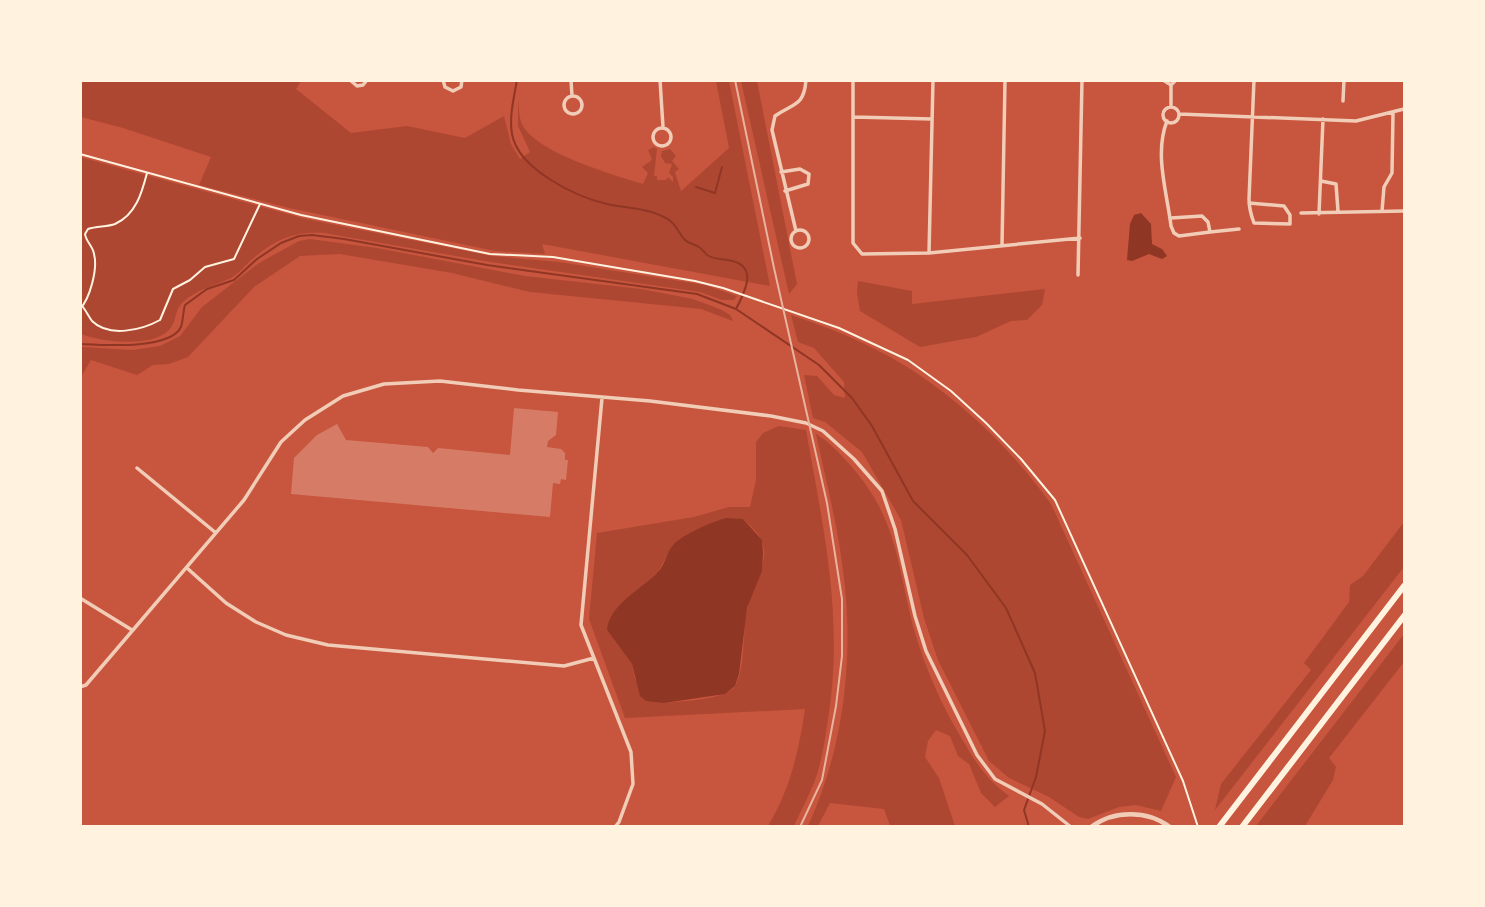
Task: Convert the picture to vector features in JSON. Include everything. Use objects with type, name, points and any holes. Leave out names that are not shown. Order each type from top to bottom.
[{"type":"highway","points":[[1219,827],[1405,586]]},
{"type":"highway","points":[[1242,827],[1405,616]]},
{"type":"street","points":[[350,80],[357,86],[363,85],[367,80]]},
{"type":"street","points":[[443,80],[445,88],[453,92],[461,87],[462,80]]},
{"type":"street","points":[[571,80],[572,96]]},
{"type":"street","points":[[660,80],[663,128]]},
{"type":"street","points":[[796,231],[807,233],[809,241],[806,246],[800,248],[793,244],[792,238],[796,231],[772,123],[775,116],[796,105],[804,97],[806,80]]},
{"type":"street","points":[[853,80],[853,243],[862,254],[929,253],[1080,237]]},
{"type":"street","points":[[929,253],[933,80]]},
{"type":"street","points":[[1002,245],[1005,80]]},
{"type":"street","points":[[1078,275],[1082,80]]},
{"type":"street","points":[[1163,80],[1171,85]]},
{"type":"street","points":[[1175,80],[1171,85],[1171,107],[1164,113],[1167,121],[1162,145],[1162,174],[1174,233],[1179,236],[1239,229]]},
{"type":"street","points":[[1249,203],[1284,206],[1290,215],[1290,224],[1254,223],[1249,203],[1254,80]]},
{"type":"street","points":[[1343,100],[1344,80]]},
{"type":"street","points":[[572,96],[580,100],[581,105],[580,110],[573,114],[567,112],[564,107],[565,101],[572,96]]},
{"type":"street","points":[[1171,107],[1179,114]]},
{"type":"street","points":[[1179,114],[1356,121],[1405,109]]},
{"type":"street","points":[[1381,211],[1384,187],[1392,173],[1393,113]]},
{"type":"street","points":[[1167,121],[1173,122],[1179,114]]},
{"type":"street","points":[[853,117],[932,119]]},
{"type":"street","points":[[1319,214],[1323,119]]},
{"type":"street","points":[[663,128],[668,130],[671,138],[669,144],[660,146],[655,143],[653,137],[655,131],[663,128]]},
{"type":"street","points":[[781,172],[800,169],[809,174],[808,184],[785,191]]},
{"type":"street","points":[[1321,181],[1336,184],[1338,211]]},
{"type":"street","points":[[1301,213],[1405,211]]},
{"type":"street","points":[[1171,218],[1202,216],[1208,222],[1210,232]]},
{"type":"street","points":[[80,687],[86,685],[244,500],[281,442],[305,419],[343,396],[384,384],[440,380],[736,411],[806,423],[823,431],[854,459],[882,491],[895,529],[926,651],[981,763],[995,779],[1048,808],[1070,827]]},
{"type":"street","points":[[601,398],[581,625],[631,752],[633,784],[615,827]]},
{"type":"street","points":[[137,468],[216,533]]},
{"type":"street","points":[[186,568],[218,597],[256,622],[286,635],[328,645],[564,666],[594,658]]},
{"type":"street","points":[[80,598],[133,631]]},
{"type":"street","points":[[1091,827],[1113,816],[1133,814],[1153,817],[1170,827]]},
{"type":"path","points":[[80,154],[301,215],[490,254],[553,257],[695,281],[745,295],[839,328],[908,360],[951,391],[1021,459],[1055,500],[1183,781],[1198,827]]},
{"type":"path","points":[[147,173],[140,197],[126,216],[115,224],[88,229],[85,234],[95,258],[89,297],[82,308],[93,323],[117,331],[145,328],[160,320],[173,289],[190,280],[205,267],[234,259],[260,204]]},
{"type":"shaded area","points":[[84,80],[301,81],[296,89],[351,133],[407,126],[465,138],[504,116],[511,144],[520,159],[530,152],[518,126],[518,100],[521,122],[528,133],[575,161],[613,175],[643,184],[648,173],[642,167],[652,160],[648,150],[654,147],[657,149],[654,176],[657,176],[657,180],[666,180],[668,177],[673,182],[669,173],[672,164],[665,163],[661,156],[662,151],[670,149],[676,156],[672,161],[679,169],[675,172],[681,191],[729,148],[716,81],[729,81],[770,286],[542,244],[545,254],[495,251],[289,208],[199,185],[211,157],[81,117],[81,85]]},
{"type":"shaded area","points":[[741,81],[757,81],[797,284],[789,294]]},
{"type":"shaded area","points":[[80,157],[306,219],[492,256],[559,262],[705,285],[737,296],[734,300],[722,300],[700,292],[313,233],[293,235],[276,242],[231,278],[188,298],[178,309],[172,327],[161,336],[126,342],[101,339],[81,334]]},
{"type":"shaded area","points":[[1141,213],[1151,224],[1152,244],[1162,249],[1167,256],[1162,259],[1149,254],[1132,261],[1127,260],[1130,224],[1134,215]]},
{"type":"shaded area","points":[[310,239],[377,248],[525,276],[641,289],[693,299],[722,310],[730,315],[733,321],[701,309],[530,292],[452,273],[340,254],[300,256],[254,287],[188,357],[169,364],[153,365],[137,375],[91,360],[81,377],[81,347],[133,350],[160,346],[180,336],[202,307],[259,263],[299,241]]},
{"type":"shaded area","points":[[858,281],[912,291],[912,304],[1045,289],[1042,305],[1027,320],[1011,321],[976,337],[920,347],[860,311]]},
{"type":"shaded area","points":[[791,315],[861,342],[897,361],[947,395],[1014,458],[1051,504],[1176,777],[1161,811],[1136,805],[1119,807],[1088,819],[1079,817],[1049,797],[1009,778],[989,761],[938,660],[924,618],[901,520],[862,452],[825,422],[813,418],[804,375],[817,376],[834,395],[845,398],[844,382],[814,348],[798,342]]},
{"type":"shaded area","points":[[779,426],[806,430],[825,541],[833,614],[832,688],[823,748],[814,783],[794,826],[768,826],[792,769],[805,709],[625,718],[589,619],[597,533],[694,517],[729,507],[750,507],[756,480],[756,442],[763,433]],"holes":[[[743,519],[760,536],[764,556],[746,615],[741,670],[735,686],[730,691],[702,699],[664,703],[635,679],[632,664],[607,630],[637,591],[658,572],[672,546],[706,527]]]},
{"type":"shaded area","points":[[816,434],[851,466],[879,506],[888,525],[915,633],[935,688],[977,763],[1009,796],[995,807],[981,793],[969,764],[958,756],[950,736],[936,730],[928,741],[925,757],[939,778],[955,826],[890,826],[884,809],[830,803],[818,826],[808,826],[820,798],[837,739],[846,679],[847,648],[843,568]]},
{"type":"shaded area","points":[[727,518],[743,519],[762,540],[763,553],[762,571],[747,608],[739,674],[735,686],[725,694],[664,703],[646,701],[640,696],[632,664],[607,630],[609,621],[626,598],[660,570],[677,541],[699,528]]},
{"type":"shaded area","points":[[1404,522],[1404,567],[1215,810],[1221,784],[1311,670],[1304,663],[1349,602],[1350,585],[1363,576]]},
{"type":"shaded area","points":[[1404,634],[1404,662],[1329,758],[1336,767],[1333,780],[1305,826],[1256,826]]},
{"type":"building","points":[[514,408],[558,412],[556,435],[548,441],[547,447],[561,449],[565,453],[565,460],[568,460],[566,480],[561,479],[560,484],[553,483],[550,517],[291,494],[294,458],[317,435],[337,424],[346,440],[428,447],[433,453],[438,448],[510,455]]},
{"type":"waterway","points":[[517,80],[511,127],[517,147],[525,159],[550,180],[565,188],[607,204],[643,210],[664,217],[685,240],[699,247],[707,255],[737,262],[747,272],[747,279],[736,309]]},
{"type":"waterway","points":[[696,187],[715,193],[722,167]]},
{"type":"waterway","points":[[80,344],[135,344],[164,340],[181,327],[185,305],[207,289],[234,280],[257,259],[281,243],[299,236],[312,235],[487,265],[697,294],[736,309],[819,365],[852,398],[872,426],[913,501],[967,555],[1006,608],[1035,673],[1045,731],[1036,777],[1024,810],[1029,827]]},
{"type":"railway","points":[[735,80],[827,503],[842,599],[842,656],[836,706],[822,780],[800,827]]}]
